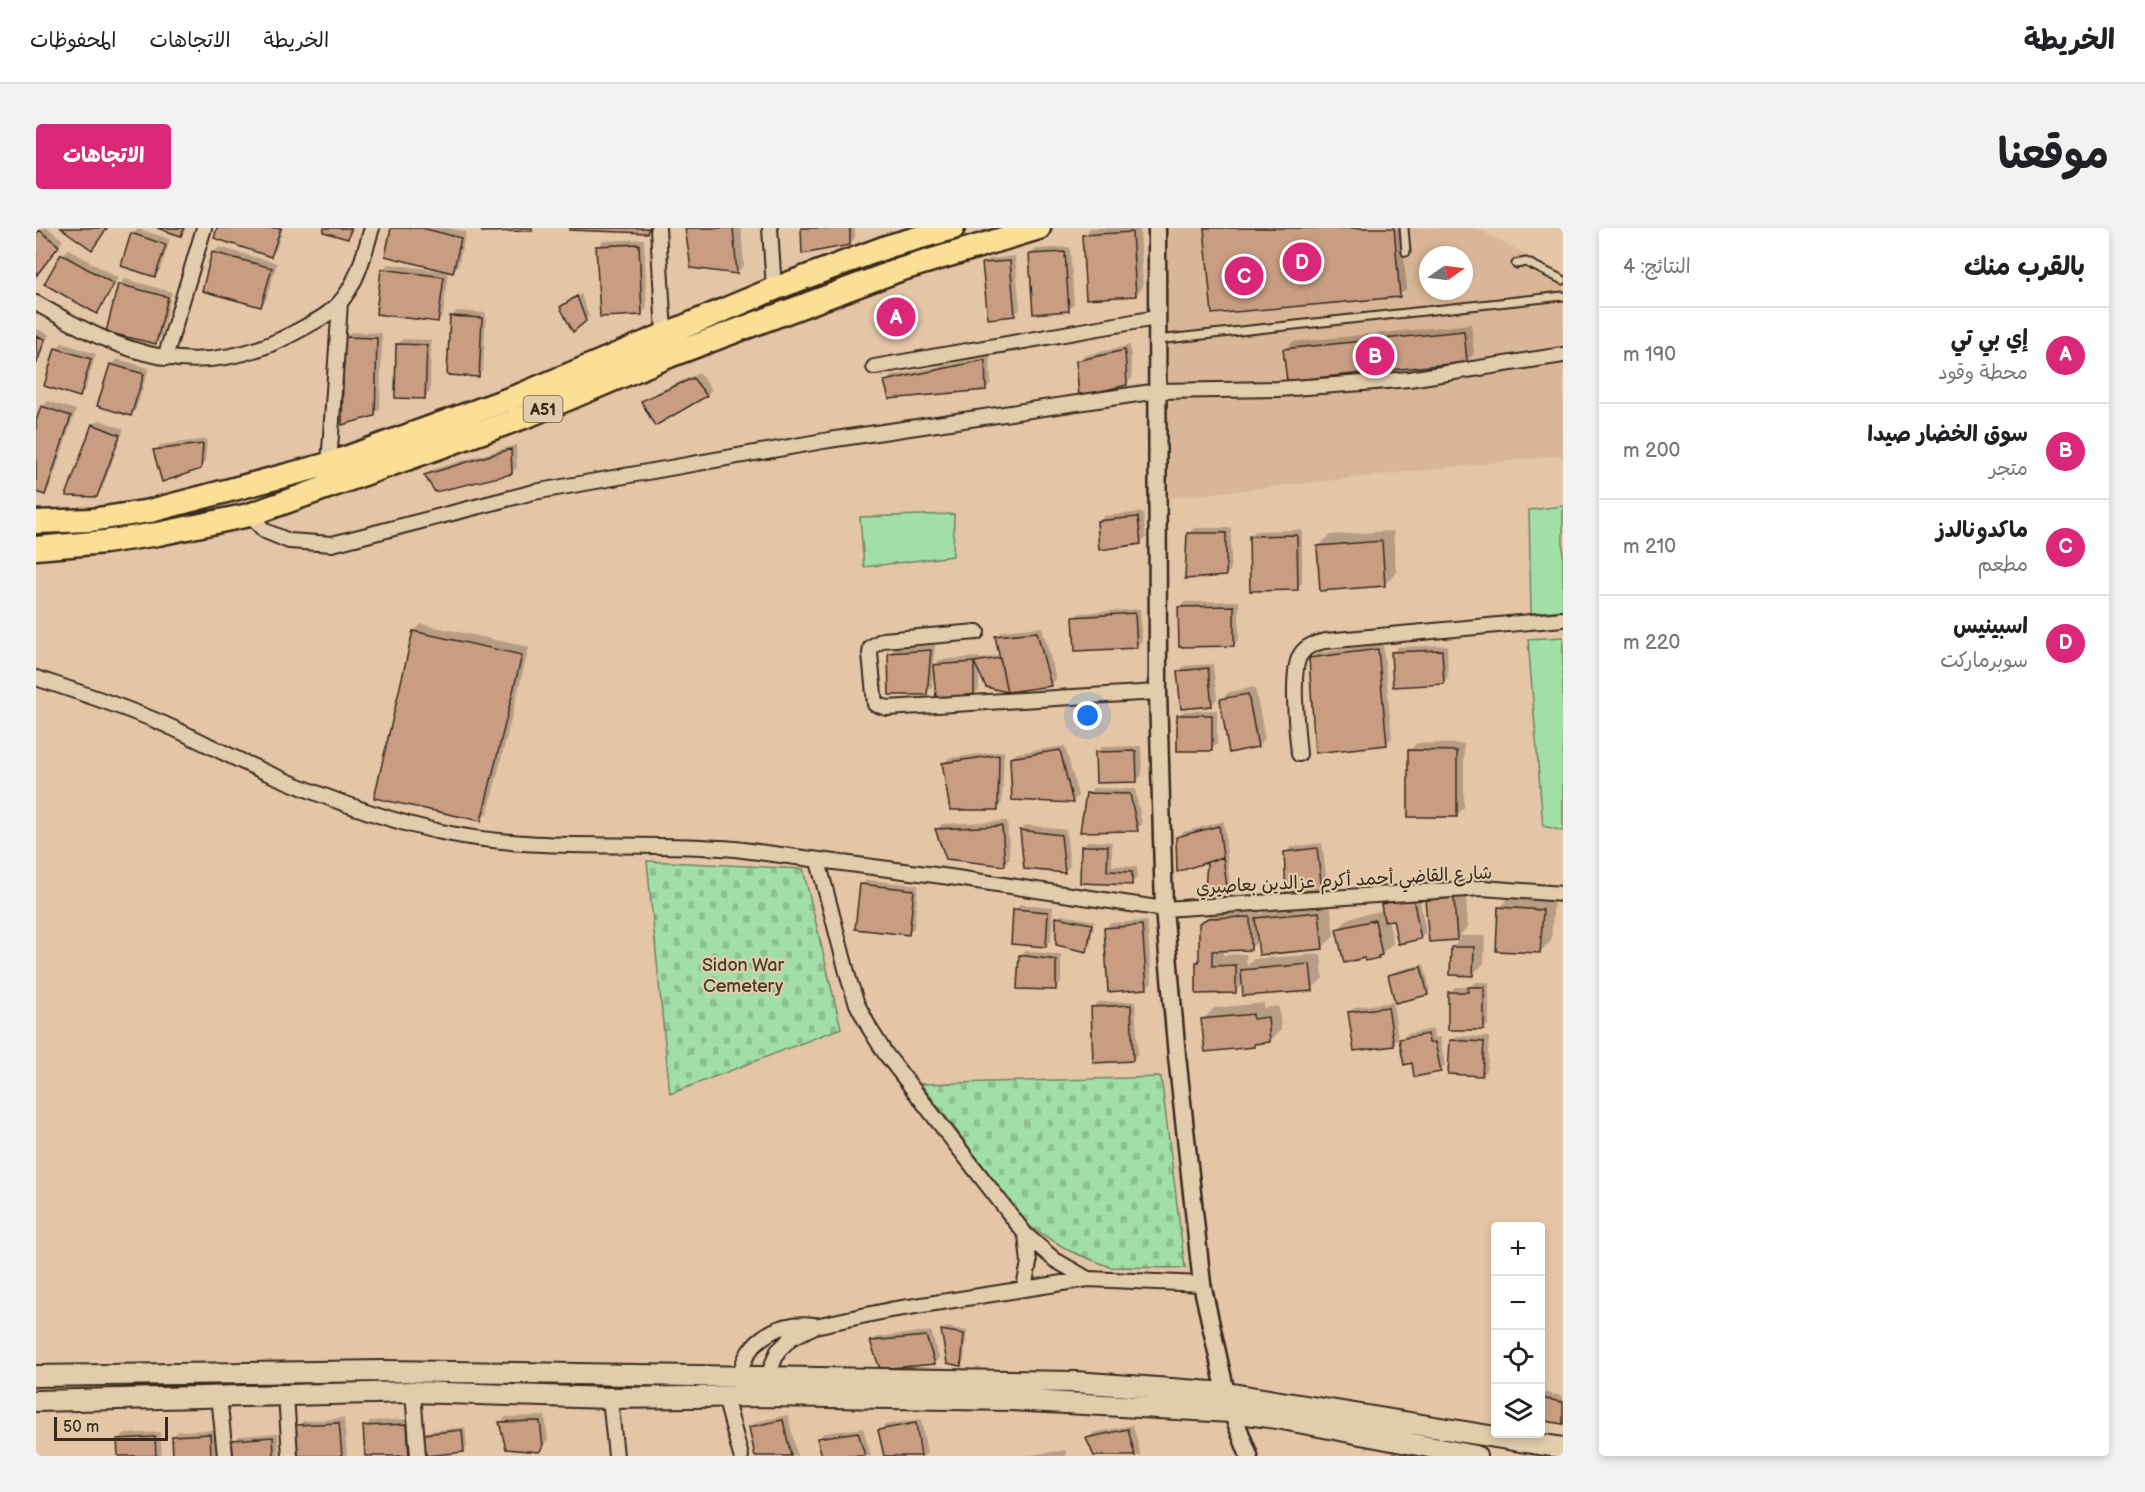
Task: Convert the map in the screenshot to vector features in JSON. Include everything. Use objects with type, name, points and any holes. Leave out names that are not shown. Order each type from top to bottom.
[{"type":"highway","name":"A51","points":[[36,522],[91,520],[150,511],[329,464],[523,394],[774,288],[890,246],[953,228]]},
{"type":"highway","name":"A51","points":[[36,548],[105,542],[158,534],[249,515],[526,416],[669,356],[899,270],[1039,228]]},
{"type":"main road","points":[[379,1392],[380,1371]]},
{"type":"main road","points":[[36,1376],[380,1371],[740,1376],[771,1386],[1010,1400],[1229,1403],[1536,1450],[1563,1448]]},
{"type":"main road","points":[[85,1399],[86,1375]]},
{"type":"main road","points":[[36,1401],[379,1392],[610,1398],[732,1397],[771,1386]]},
{"type":"main road","points":[[1229,1403],[1289,1421],[1476,1456]]},
{"type":"street","points":[[165,358],[204,228]]},
{"type":"street","points":[[36,303],[108,339],[132,349],[165,358],[212,360],[244,353],[286,337],[324,316],[340,303],[348,293],[362,262],[372,228]]},
{"type":"street","points":[[658,228],[664,334]]},
{"type":"street","points":[[770,228],[774,288]]},
{"type":"street","points":[[1157,228],[1158,692],[1164,909],[1177,1056],[1202,1284],[1229,1403],[1250,1456]]},
{"type":"street","points":[[329,464],[340,303]]},
{"type":"street","points":[[874,367],[1156,318]]},
{"type":"street","points":[[249,515],[265,531],[288,541],[332,544],[534,492],[829,440],[1158,391],[1278,389],[1409,379],[1563,354]]},
{"type":"street","points":[[1299,754],[1296,727],[1296,667],[1299,655],[1307,647],[1326,641],[1563,619]]},
{"type":"street","points":[[978,632],[884,640],[876,643],[871,647],[870,654],[875,704],[887,708],[1158,692]]},
{"type":"street","name":"شارع القاضي أحمد أكرم عزالدين بعاصيري","points":[[36,678],[163,724],[269,774],[320,794],[418,826],[489,840],[536,844],[700,846],[735,849],[950,877],[1164,909],[1482,888],[1563,894]]},
{"type":"street","points":[[818,861],[857,1004],[885,1053],[1026,1235],[1055,1260],[1088,1279]]},
{"type":"street","points":[[1024,1287],[1029,1263],[1026,1235]]},
{"type":"street","points":[[771,1386],[774,1359],[778,1351],[791,1338],[815,1326],[890,1310],[1024,1287],[1088,1279],[1202,1284]]},
{"type":"street","points":[[741,1456],[732,1397],[747,1355],[761,1338],[781,1327],[804,1324],[815,1326]]},
{"type":"street","points":[[413,1392],[418,1456]]},
{"type":"street","points":[[286,1394],[290,1456]]},
{"type":"street","points":[[219,1395],[225,1456]]},
{"type":"street","points":[[610,1398],[616,1456]]},
{"type":"lane","points":[[1404,228],[1406,252]]},
{"type":"lane","points":[[1516,264],[1526,262],[1563,280]]},
{"type":"lane","points":[[1157,340],[1563,296]]},
{"type":"shaded area","points":[[1161,228],[1476,228],[1563,274],[1563,455],[1169,498]]},
{"type":"green space","points":[[1563,506],[1563,610],[1531,613],[1529,510]]},
{"type":"green space","points":[[954,514],[953,556],[864,567],[860,517]]},
{"type":"green space","points":[[1563,637],[1563,831],[1543,826],[1528,639]]},
{"type":"green space","name":"Sidon War Cemetery","points":[[647,861],[803,869],[841,1028],[670,1094]]},
{"type":"green space","points":[[1161,1077],[1185,1268],[1110,1267],[1070,1251],[1029,1226],[921,1084]]},
{"type":"building","points":[[61,228],[107,228],[92,250]]},
{"type":"building","points":[[157,228],[184,228],[181,236]]},
{"type":"building","points":[[217,228],[281,228],[271,257],[214,238]]},
{"type":"building","points":[[324,228],[351,228],[348,239],[323,232]]},
{"type":"building","points":[[391,228],[422,228],[461,238],[453,273],[385,256]]},
{"type":"building","points":[[482,228],[532,228],[532,231],[482,232]]},
{"type":"building","points":[[570,228],[649,228],[647,233],[569,230]]},
{"type":"building","points":[[685,228],[733,228],[737,274],[691,268]]},
{"type":"building","points":[[801,228],[850,228],[850,245],[802,254]]},
{"type":"building","points":[[1204,228],[1394,228],[1400,297],[1212,314]]},
{"type":"building","points":[[39,230],[59,246],[36,276],[36,234]]},
{"type":"building","points":[[1132,232],[1136,296],[1086,299],[1082,235]]},
{"type":"building","points":[[131,233],[166,245],[155,277],[121,266]]},
{"type":"building","points":[[639,244],[642,315],[600,317],[596,246]]},
{"type":"building","points":[[212,252],[272,268],[261,307],[202,291]]},
{"type":"building","points":[[1065,252],[1069,311],[1033,314],[1029,254]]},
{"type":"building","points":[[61,254],[114,284],[97,314],[44,284]]},
{"type":"building","points":[[1010,261],[1015,316],[988,319],[982,263]]},
{"type":"building","points":[[381,269],[444,277],[438,322],[376,314]]},
{"type":"building","points":[[118,284],[168,297],[156,344],[106,332]]},
{"type":"building","points":[[577,296],[586,321],[573,332],[560,307]]},
{"type":"building","points":[[450,316],[482,318],[479,377],[447,375]]},
{"type":"building","points":[[1464,331],[1467,362],[1287,381],[1283,349]]},
{"type":"building","points":[[36,336],[45,339],[36,365]]},
{"type":"building","points":[[344,337],[377,338],[375,416],[342,425]]},
{"type":"building","points":[[396,344],[427,345],[425,399],[395,398]]},
{"type":"building","points":[[55,348],[91,359],[80,397],[44,386]]},
{"type":"building","points":[[1125,350],[1127,385],[1079,396],[1076,361]]},
{"type":"building","points":[[985,360],[986,390],[889,399],[884,381]]},
{"type":"building","points":[[110,364],[144,374],[131,416],[97,406]]},
{"type":"building","points":[[693,378],[707,396],[655,426],[641,401]]},
{"type":"building","points":[[41,406],[71,416],[45,495],[36,492],[36,421]]},
{"type":"building","points":[[92,424],[120,435],[97,497],[66,496]]},
{"type":"building","points":[[203,444],[201,469],[162,482],[153,450]]},
{"type":"building","points":[[511,449],[512,474],[435,492],[424,475]]},
{"type":"building","points":[[1138,517],[1141,544],[1099,550],[1097,521]]},
{"type":"building","points":[[1187,533],[1226,533],[1226,576],[1185,579]]},
{"type":"building","points":[[1297,535],[1298,590],[1250,591],[1249,536]]},
{"type":"building","points":[[1382,541],[1385,586],[1320,591],[1317,546]]},
{"type":"building","points":[[1234,606],[1234,646],[1179,647],[1178,607]]},
{"type":"building","points":[[1135,613],[1137,648],[1075,651],[1073,617]]},
{"type":"building","points":[[413,631],[522,655],[481,821],[374,798]]},
{"type":"building","points":[[1037,632],[1051,686],[1007,692],[995,636]]},
{"type":"building","points":[[1378,649],[1387,745],[1315,753],[1309,658]]},
{"type":"building","points":[[931,650],[927,695],[889,695],[888,653]]},
{"type":"building","points":[[1442,650],[1444,684],[1393,687],[1391,652]]},
{"type":"building","points":[[1000,658],[1007,692],[986,687],[974,662]]},
{"type":"building","points":[[974,662],[974,697],[936,697],[933,665]]},
{"type":"building","points":[[1208,668],[1212,706],[1181,709],[1177,671]]},
{"type":"building","points":[[1248,694],[1258,747],[1229,753],[1220,699]]},
{"type":"building","points":[[1177,715],[1212,715],[1212,751],[1177,751]]},
{"type":"building","points":[[1060,750],[1073,803],[1012,800],[1010,758]]},
{"type":"building","points":[[1408,750],[1457,751],[1457,817],[1408,817]]},
{"type":"building","points":[[1136,751],[1137,782],[1096,783],[1095,752]]},
{"type":"building","points":[[999,755],[998,810],[950,810],[942,763]]},
{"type":"building","points":[[1086,793],[1130,794],[1138,831],[1080,832]]},
{"type":"building","points":[[1002,826],[1005,866],[946,859],[935,829]]},
{"type":"building","points":[[1219,826],[1223,857],[1177,872],[1176,837]]},
{"type":"building","points":[[1020,830],[1061,835],[1065,873],[1024,869]]},
{"type":"building","points":[[1081,846],[1108,846],[1107,871],[1132,872],[1132,885],[1080,883]]},
{"type":"building","points":[[1317,848],[1322,890],[1286,893],[1284,852]]},
{"type":"building","points":[[1223,857],[1229,904],[1205,891],[1207,862]]},
{"type":"building","points":[[860,884],[914,890],[909,935],[855,929]]},
{"type":"building","points":[[1413,898],[1421,939],[1398,944],[1393,920],[1384,921],[1381,904]]},
{"type":"building","points":[[1454,898],[1457,940],[1429,942],[1425,900]]},
{"type":"building","points":[[1498,907],[1543,910],[1540,953],[1496,951]]},
{"type":"building","points":[[1013,909],[1048,912],[1046,947],[1011,944]]},
{"type":"building","points":[[1319,912],[1323,949],[1259,955],[1255,918]]},
{"type":"building","points":[[1056,917],[1092,924],[1087,952],[1056,945]]},
{"type":"building","points":[[1250,917],[1251,950],[1212,951],[1212,966],[1236,965],[1236,993],[1196,994],[1199,923],[1208,918]]},
{"type":"building","points":[[1375,920],[1382,955],[1378,956],[1379,958],[1365,961],[1364,958],[1344,963],[1336,929]]},
{"type":"building","points":[[1142,925],[1147,989],[1108,992],[1104,928]]},
{"type":"building","points":[[1451,947],[1474,947],[1473,976],[1450,975]]},
{"type":"building","points":[[1019,955],[1056,960],[1056,990],[1017,989]]},
{"type":"building","points":[[1310,964],[1313,991],[1243,996],[1241,970]]},
{"type":"building","points":[[1421,967],[1428,995],[1395,1003],[1388,975]]},
{"type":"building","points":[[1468,987],[1484,987],[1484,1030],[1448,1030],[1448,992],[1468,992]]},
{"type":"building","points":[[1131,1005],[1133,1061],[1093,1063],[1091,1007]]},
{"type":"building","points":[[1388,1007],[1394,1046],[1354,1051],[1348,1012]]},
{"type":"building","points":[[1253,1014],[1253,1019],[1268,1017],[1270,1042],[1254,1044],[1254,1047],[1205,1052],[1201,1019]]},
{"type":"building","points":[[1428,1034],[1429,1043],[1435,1042],[1441,1072],[1414,1077],[1412,1063],[1404,1065],[1399,1039]]},
{"type":"building","points":[[1450,1040],[1484,1042],[1482,1076],[1448,1074]]},
{"type":"building","points":[[941,1330],[964,1334],[961,1366],[947,1363]]},
{"type":"building","points":[[926,1336],[935,1364],[880,1369],[870,1341]]},
{"type":"building","points":[[1545,1399],[1563,1402],[1563,1424],[1545,1421]]},
{"type":"building","points":[[783,1420],[791,1456],[755,1456],[749,1427]]},
{"type":"building","points":[[540,1421],[543,1447],[539,1452],[506,1449],[499,1422]]},
{"type":"building","points":[[339,1423],[342,1456],[298,1456],[296,1425]]},
{"type":"building","points":[[916,1423],[921,1456],[884,1456],[878,1430]]},
{"type":"building","points":[[407,1424],[409,1456],[365,1456],[363,1426]]},
{"type":"building","points":[[1128,1429],[1135,1456],[1094,1456],[1086,1438]]},
{"type":"building","points":[[462,1430],[464,1452],[426,1456],[424,1434]]},
{"type":"building","points":[[858,1432],[865,1456],[822,1456],[817,1438]]},
{"type":"building","points":[[210,1434],[211,1456],[173,1456],[172,1436]]},
{"type":"building","points":[[155,1437],[156,1456],[118,1456],[117,1439]]},
{"type":"building","points":[[273,1437],[274,1456],[233,1456],[232,1440]]},
{"type":"place","name":"اسبينيس","points":[[1302,262]]},
{"type":"place","name":"ماكدونالدز","points":[[1244,276]]},
{"type":"place","name":"إي بي تي","points":[[896,317]]},
{"type":"place","name":"سوق الخضار صيدا","points":[[1375,356]]}]
